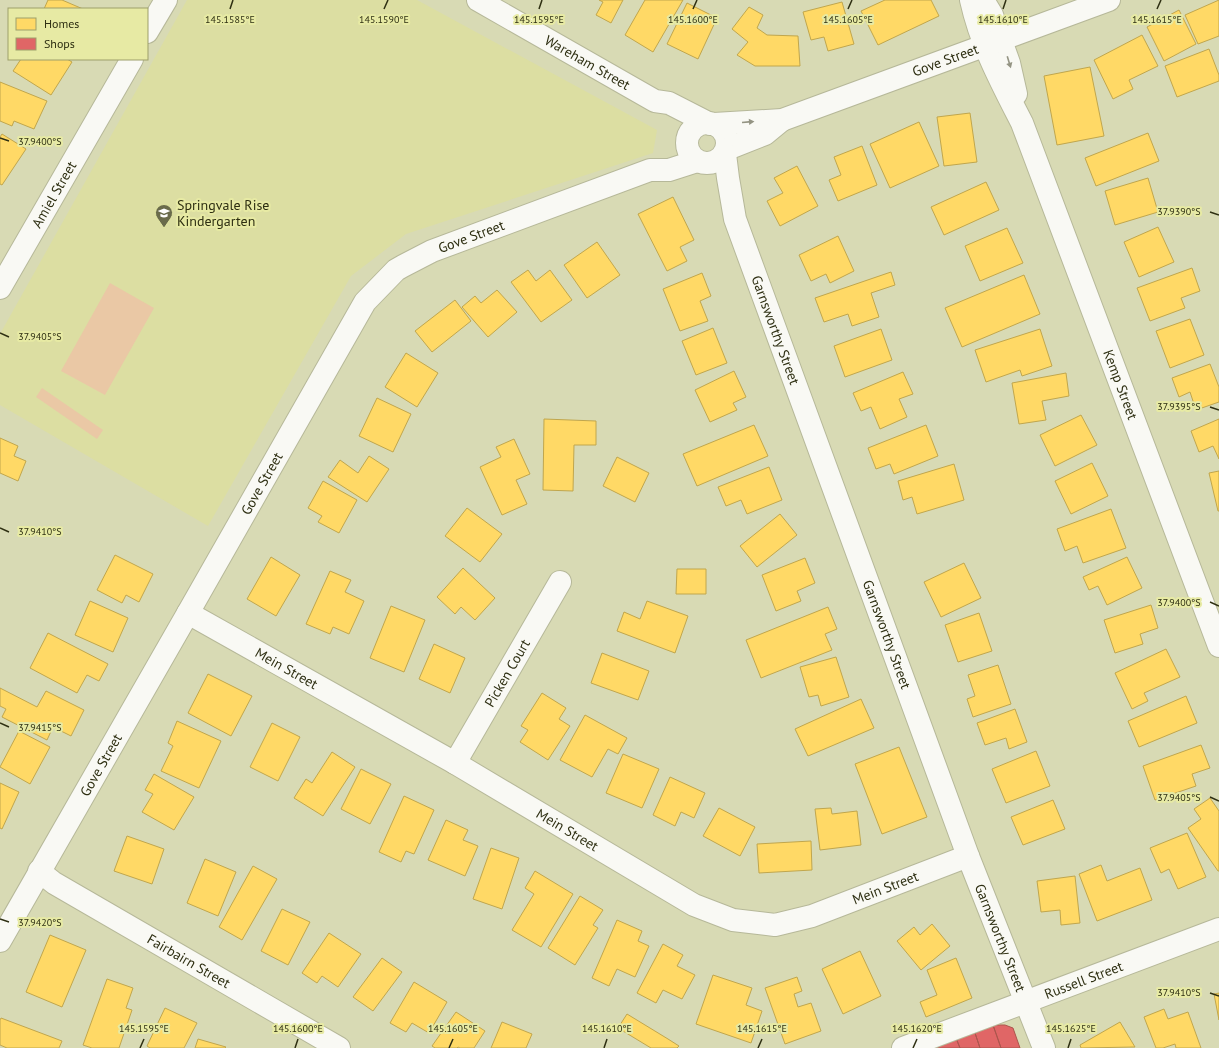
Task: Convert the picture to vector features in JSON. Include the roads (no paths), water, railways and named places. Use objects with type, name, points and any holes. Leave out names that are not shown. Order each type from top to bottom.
[{"type":"street","points":[[148,30],[166,0]]},
{"type":"street","name":"Wareham Street","points":[[478,0],[655,101],[681,127],[687,140]]},
{"type":"street","name":"Kemp Street","points":[[971,0],[976,22],[1009,62],[1022,123],[1219,646]]},
{"type":"street","name":"Kemp Street","points":[[983,0],[992,16],[993,43]]},
{"type":"street","name":"Gove Street","points":[[712,124],[782,120],[1109,0]]},
{"type":"street","name":"Amiel Street","points":[[0,288],[131,60]]},
{"type":"street","name":"Wareham Street","points":[[655,101],[669,103],[712,124]]},
{"type":"street","name":"Gove Street","points":[[726,151],[765,134],[782,120]]},
{"type":"street","points":[[700,124],[712,124],[724,132],[726,137],[726,151],[719,160],[713,163],[706,164],[698,162],[689,153],[687,140],[694,128],[700,124]]},
{"type":"street","name":"Gove Street","points":[[650,170],[664,157],[687,140]]},
{"type":"street","name":"Garnsworthy Street","points":[[726,151],[735,219]]},
{"type":"street","name":"Gove Street","points":[[0,941],[365,302],[396,270],[432,251],[650,170],[669,170],[698,162]]},
{"type":"street","name":"Garnsworthy Street","points":[[698,162],[713,180],[735,219],[968,856],[1044,1048]]},
{"type":"street","name":"Picken Court","points":[[455,764],[560,582]]},
{"type":"street","name":"Mein Street","points":[[188,613],[455,764],[694,905],[733,920],[775,925],[812,916],[968,856]]},
{"type":"street","name":"Fairbairn Street","points":[[39,871],[54,883],[339,1048]]},
{"type":"street","name":"Russell Street","points":[[903,1048],[1219,929]]},
{"type":"place","name":"Springvale Rise Kindergarten","points":[[164,228]]}]
